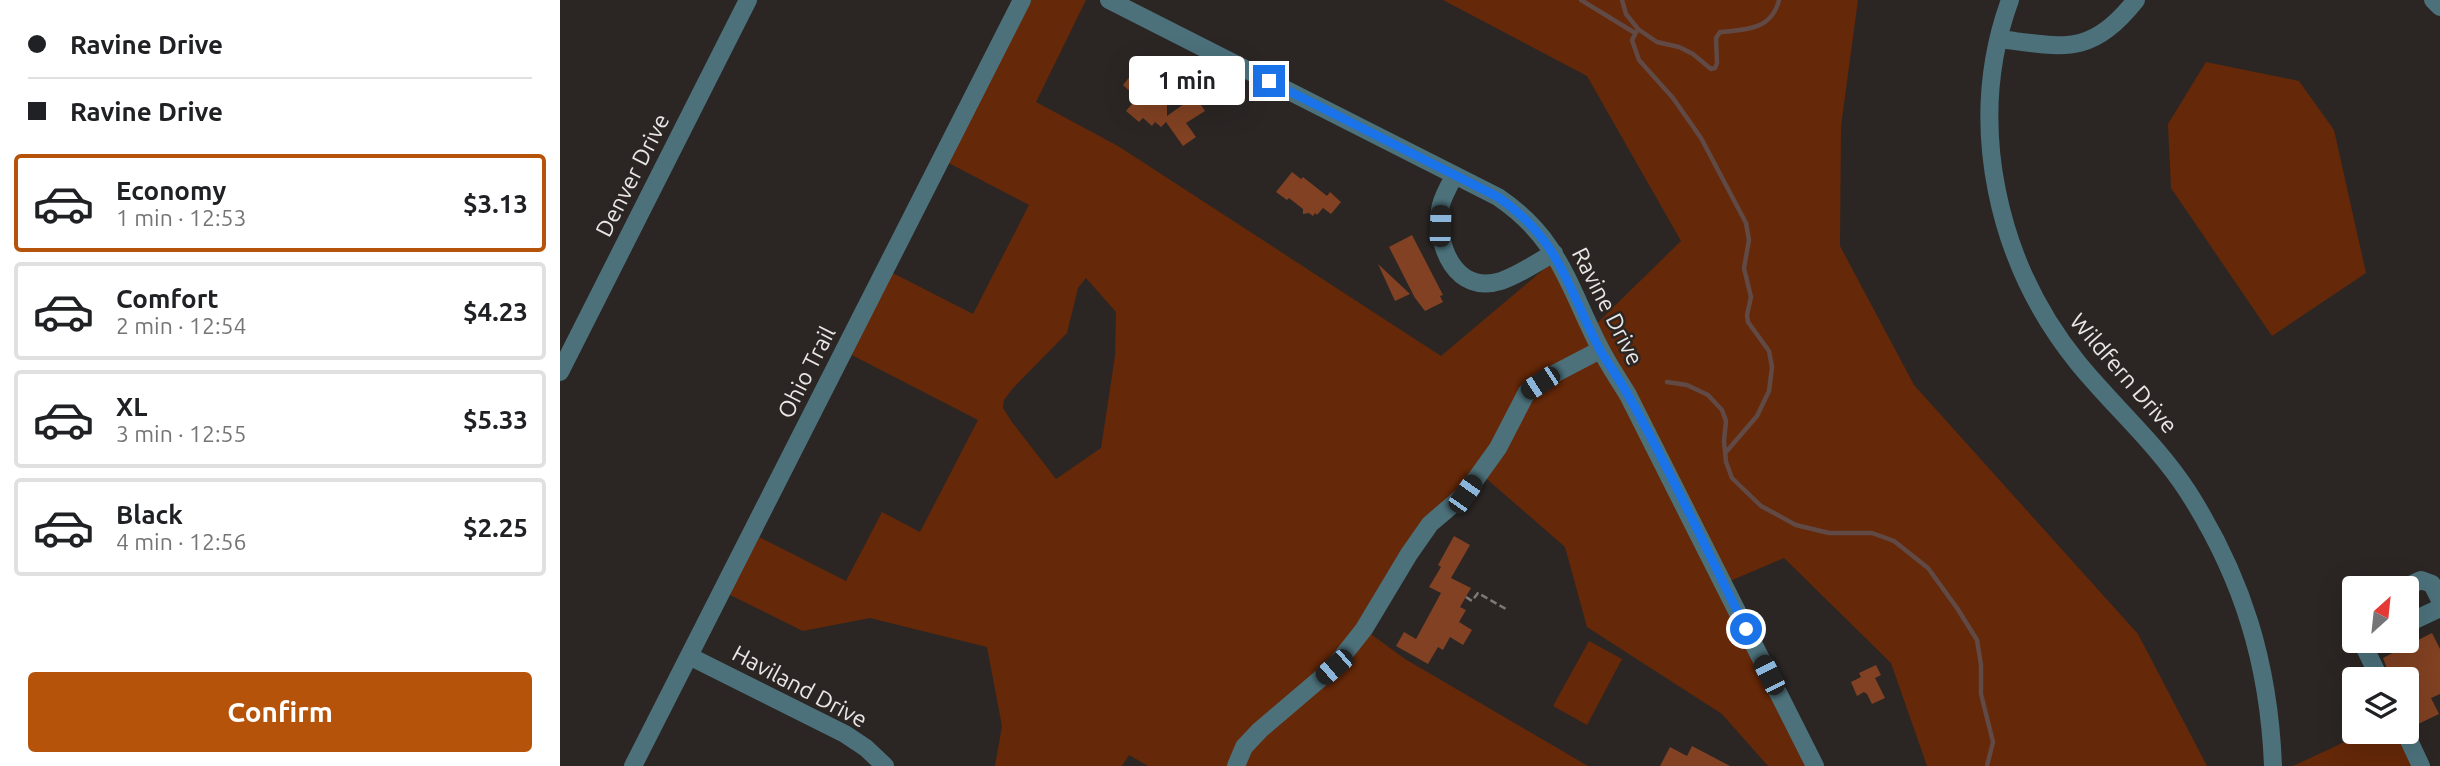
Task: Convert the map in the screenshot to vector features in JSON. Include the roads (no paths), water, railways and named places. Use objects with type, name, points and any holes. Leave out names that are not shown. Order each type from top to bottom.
[{"type":"street","name":"Denver Drive","points":[[560,372],[748,0]]},
{"type":"street","name":"Ohio Trail","points":[[633,766],[1022,0]]},
{"type":"street","name":"Ravine Drive","points":[[1109,0],[1454,175],[1511,207],[1533,225],[1554,253],[1815,766]]},
{"type":"street","name":"Wildfern Drive","points":[[2010,0],[1999,39],[1990,102],[1990,149],[1997,193],[2016,260],[2062,343],[2160,453],[2211,530],[2233,573],[2261,659],[2271,722],[2273,766]]},
{"type":"street","points":[[1999,39],[2057,46],[2086,42],[2098,37],[2136,0]]},
{"type":"street","points":[[2433,0],[2440,7]]},
{"type":"street","points":[[1454,175],[1440,207],[1440,226],[1445,251],[1458,273],[1472,282],[1500,281],[1554,253]]},
{"type":"street","points":[[1236,766],[1244,747],[1334,667],[1364,629],[1430,524],[1465,494],[1498,448],[1527,392],[1554,374],[1601,350]]},
{"type":"street","points":[[2419,581],[2432,584],[2440,600]]},
{"type":"street","points":[[2419,618],[2440,608]]},
{"type":"street","name":"Haviland Drive","points":[[689,656],[845,734],[866,748],[885,766]]},
{"type":"street","points":[[2411,744],[2421,766]]},
{"type":"waterway","points":[[1581,0],[1635,33]]},
{"type":"waterway","points":[[1622,0],[1626,14],[1638,29],[1632,40],[1639,60],[1673,98],[1701,138],[1746,223],[1749,240],[1744,268],[1751,297],[1748,322],[1769,351],[1772,367],[1769,391],[1757,416],[1726,452]]},
{"type":"waterway","points":[[1638,29],[1657,42],[1679,47],[1693,54],[1711,69],[1715,68],[1717,63],[1716,38],[1720,32],[1748,29],[1764,23],[1775,10],[1779,0]]},
{"type":"waterway","points":[[1667,382],[1687,385],[1708,395],[1722,410],[1726,421],[1726,462],[1732,478],[1761,506],[1796,525],[1829,533],[1872,533],[1894,541],[1928,568],[1977,640],[1981,665],[1981,694],[1993,742],[1987,766]]}]
